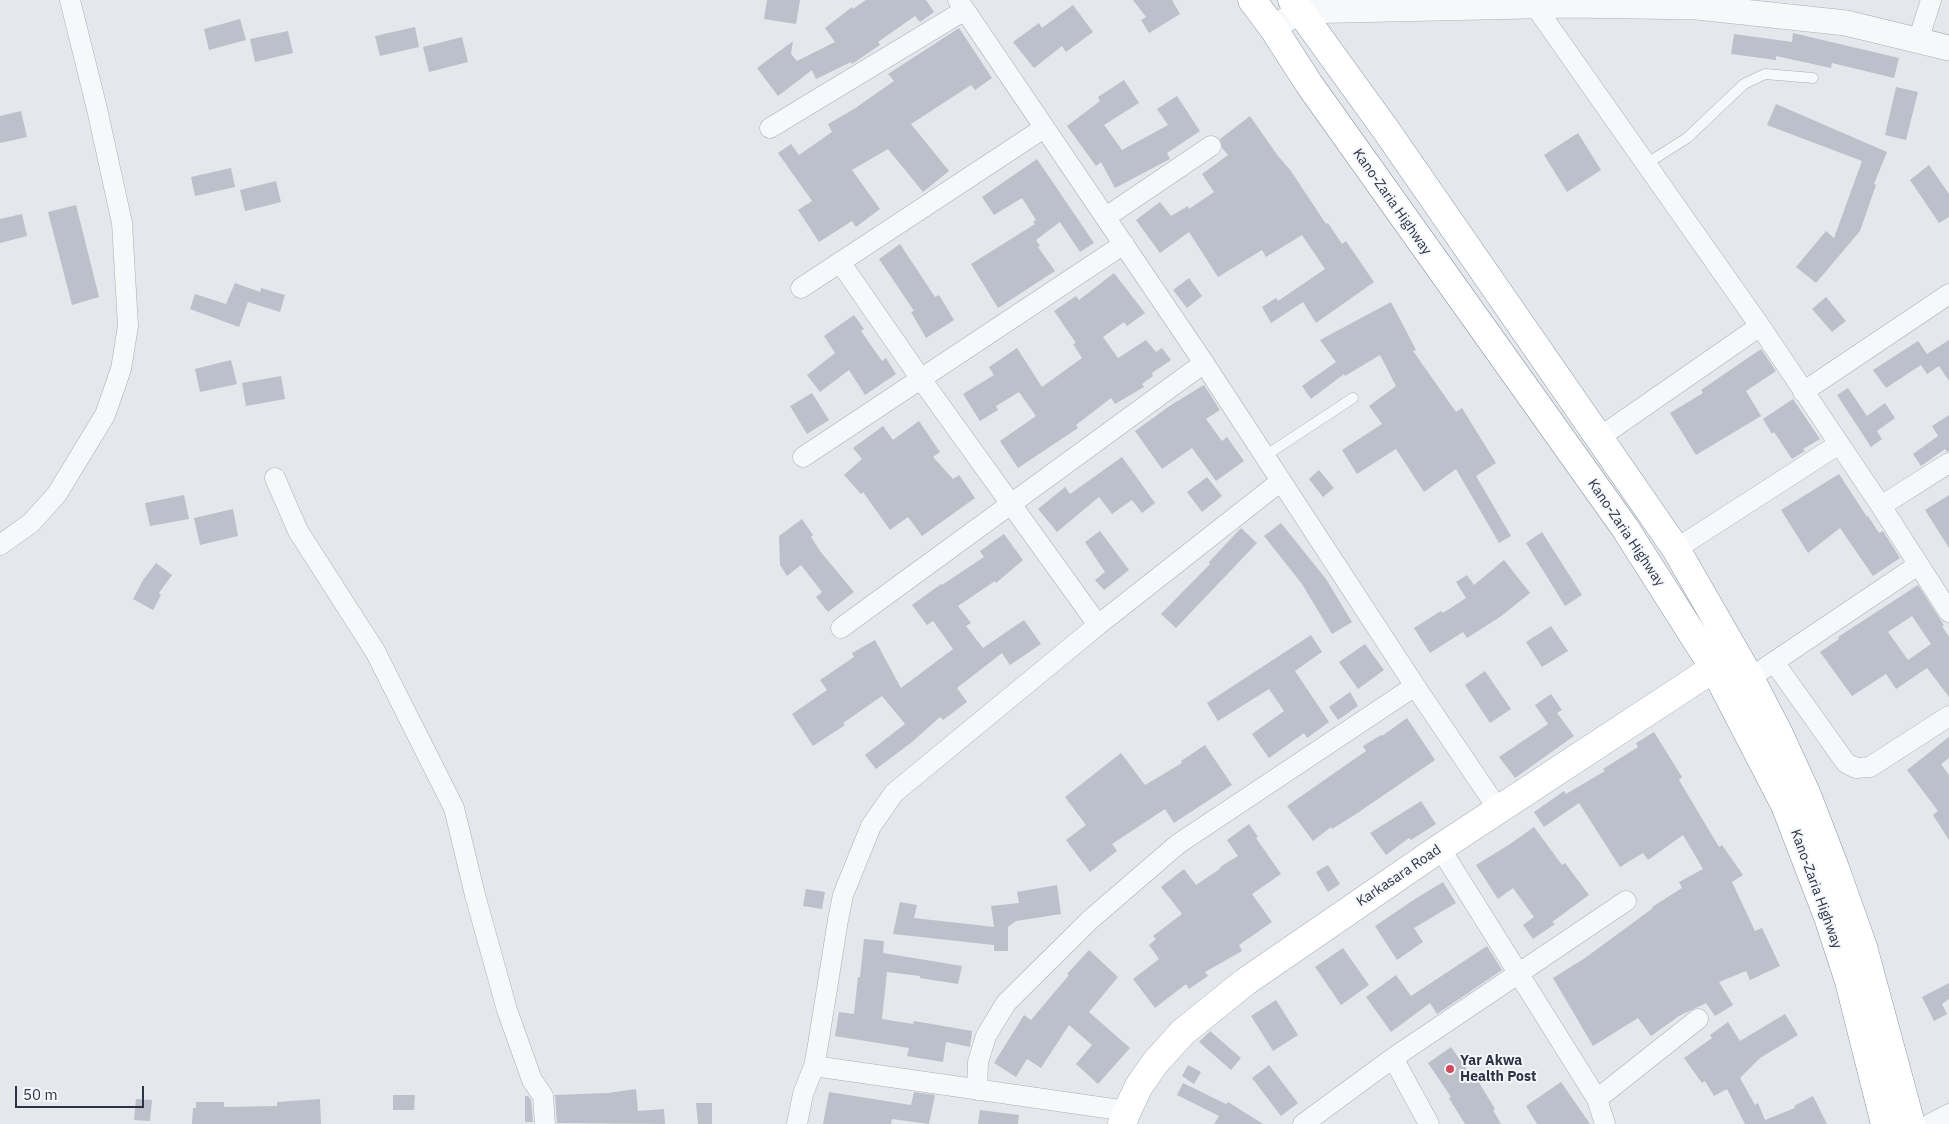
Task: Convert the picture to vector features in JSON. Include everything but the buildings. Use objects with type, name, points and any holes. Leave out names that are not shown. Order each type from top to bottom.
[{"type":"main road","name":"Kano-Zaria Highway","points":[[1252,0],[1273,28],[1309,84],[1625,528],[1714,668],[1784,805],[1828,917],[1849,981],[1886,1124]]},
{"type":"main road","name":"Kano-Zaria Highway","points":[[1296,5],[1386,130],[1676,549],[1750,678],[1779,734],[1807,796],[1863,947],[1911,1124]]},
{"type":"main road","name":"Karkasara Road","points":[[1125,1117],[1139,1086],[1154,1063],[1183,1032],[1245,982],[1498,809],[1714,668]]},
{"type":"street","points":[[0,545],[32,523],[57,494],[105,415],[121,369],[128,326],[122,223],[98,110],[70,0]]},
{"type":"street","points":[[1918,41],[1931,0]]},
{"type":"street","points":[[770,128],[962,5],[1204,363],[1415,686],[1498,809]]},
{"type":"street","points":[[1273,28],[1296,5],[1697,6],[1846,23],[1949,48]]},
{"type":"street","points":[[1535,6],[1760,326],[1881,506],[1949,612]]},
{"type":"street","points":[[801,288],[1044,128]]},
{"type":"street","points":[[1106,217],[1211,146]]},
{"type":"street","points":[[803,457],[1124,244]]},
{"type":"street","points":[[840,262],[1098,625]]},
{"type":"street","points":[[1804,392],[1949,294]]},
{"type":"street","points":[[1600,437],[1760,326]]},
{"type":"street","points":[[841,628],[1204,363]]},
{"type":"street","points":[[1676,549],[1839,444]]},
{"type":"street","points":[[1881,506],[1949,463]]},
{"type":"street","points":[[274,478],[298,531],[375,651],[454,808],[475,895],[507,1010],[532,1080],[543,1096],[545,1124]]},
{"type":"street","points":[[797,1124],[803,1094],[814,1066],[844,895],[871,826],[894,793],[1098,625],[1281,481]]},
{"type":"street","points":[[1750,678],[1918,565]]},
{"type":"street","points":[[1774,662],[1846,763],[1856,768],[1870,767],[1949,716]]},
{"type":"street","points":[[977,1090],[978,1062],[986,1036],[1006,1003],[1091,919],[1178,844],[1415,686]]},
{"type":"street","points":[[1440,848],[1597,1099],[1605,1124]]},
{"type":"street","points":[[1303,1124],[1393,1058],[1626,901]]},
{"type":"street","points":[[1597,1099],[1698,1019]]},
{"type":"street","points":[[1393,1058],[1429,1124]]},
{"type":"street","points":[[814,1066],[977,1090],[1125,1117]]},
{"type":"street","points":[[1930,1124],[1949,1114]]},
{"type":"lane","points":[[1646,164],[1687,138],[1744,84],[1765,74],[1813,78]]},
{"type":"lane","points":[[1265,456],[1353,398]]},
{"type":"place","name":"Yar Akwa Health Post","points":[[1450,1069]]}]
